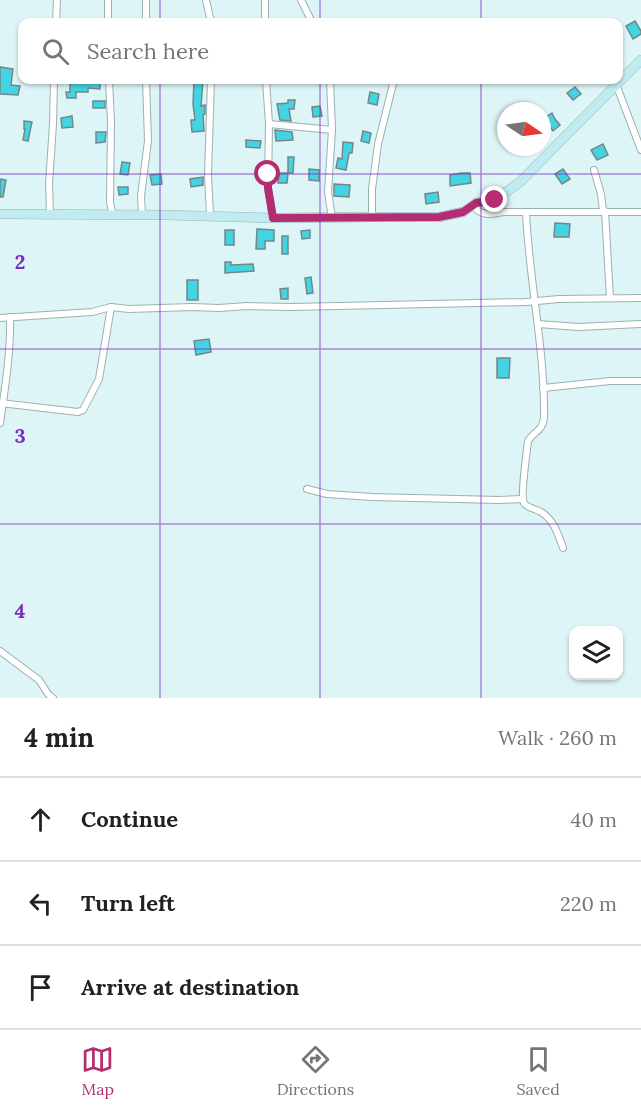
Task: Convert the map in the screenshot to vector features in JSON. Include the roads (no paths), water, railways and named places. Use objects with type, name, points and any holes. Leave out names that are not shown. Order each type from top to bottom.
[{"type":"main road","points":[[623,77],[641,60]]},
{"type":"main road","points":[[0,214],[372,218],[439,217],[463,212],[476,203],[495,200],[519,182],[616,84]]},
{"type":"street","points":[[56,18],[57,0]]},
{"type":"street","points":[[108,0],[108,18]]},
{"type":"street","points":[[146,0],[146,18]]},
{"type":"street","points":[[206,0],[210,18]]},
{"type":"street","points":[[265,0],[265,18]]},
{"type":"street","points":[[301,0],[310,18]]},
{"type":"street","points":[[50,214],[49,184],[54,84]]},
{"type":"street","points":[[110,84],[110,202],[112,215]]},
{"type":"street","points":[[142,215],[141,196],[148,141],[146,84]]},
{"type":"street","points":[[210,216],[208,175],[211,84]]},
{"type":"street","points":[[266,84],[269,124],[268,188],[273,218]]},
{"type":"street","points":[[330,84],[332,130],[328,192],[332,218]]},
{"type":"street","points":[[372,218],[372,189],[378,144],[393,84]]},
{"type":"street","points":[[616,84],[641,150]]},
{"type":"street","points":[[269,124],[332,130]]},
{"type":"street","points":[[594,170],[603,211],[605,211],[610,298]]},
{"type":"street","points":[[476,203],[477,210],[489,215],[505,212],[641,212]]},
{"type":"street","points":[[526,212],[543,388],[543,422],[540,430],[528,441],[523,499],[526,506],[549,518],[555,526],[563,548]]},
{"type":"street","points":[[0,318],[92,312],[111,307],[129,309],[370,306],[641,298]]},
{"type":"street","points":[[1,403],[78,412],[83,410],[99,379],[111,307]]},
{"type":"street","points":[[0,423],[10,340],[10,317]]},
{"type":"street","points":[[537,324],[578,327],[641,324]]},
{"type":"street","points":[[543,388],[610,381],[641,381]]},
{"type":"street","points":[[307,489],[327,494],[372,497],[523,499]]},
{"type":"street","points":[[0,651],[39,680],[53,698]]}]
